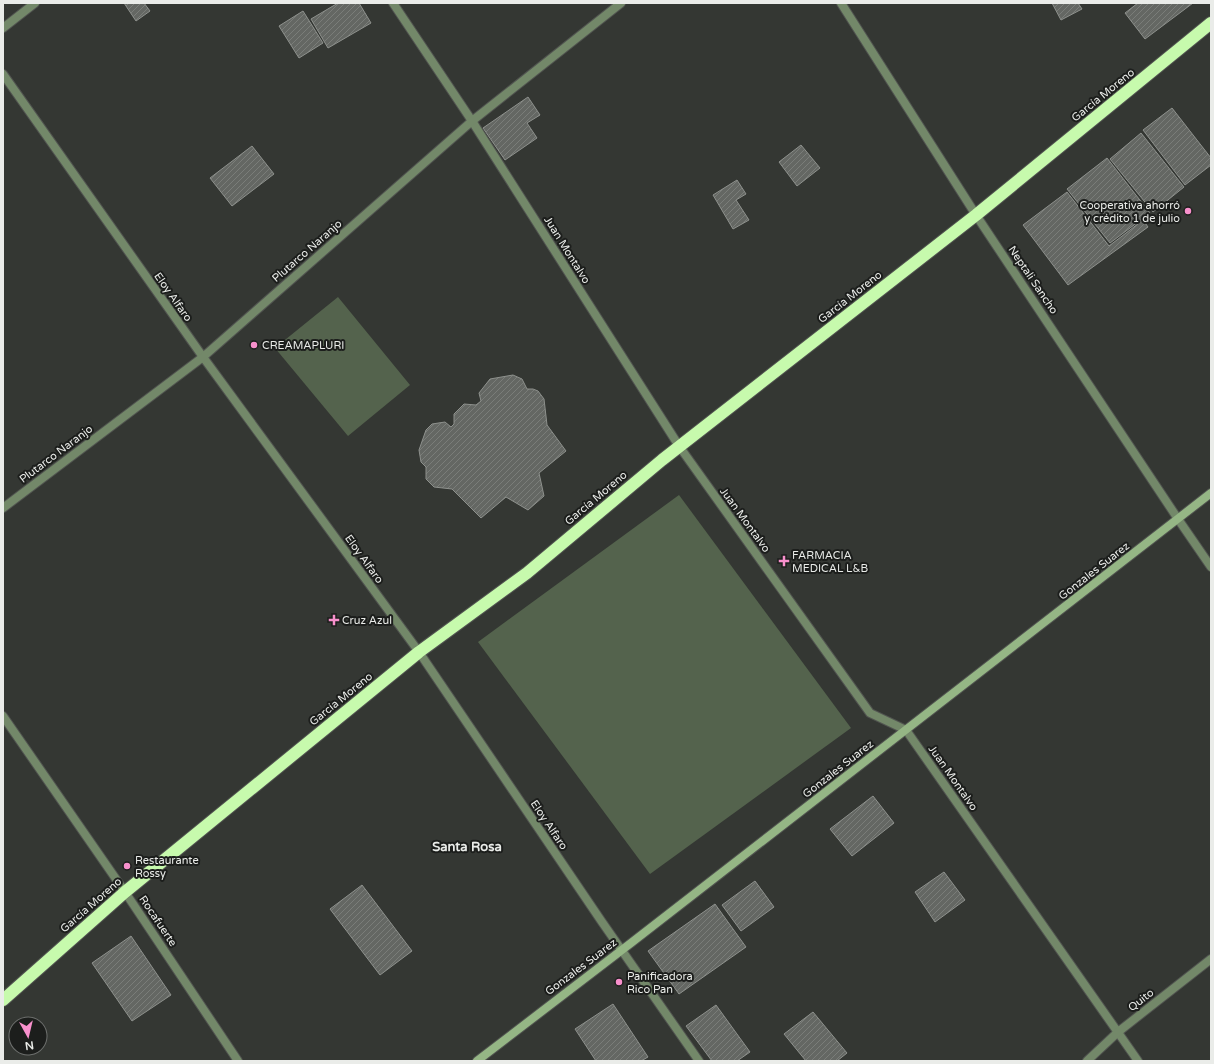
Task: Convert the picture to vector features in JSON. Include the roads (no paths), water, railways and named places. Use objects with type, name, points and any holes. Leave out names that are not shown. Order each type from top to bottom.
[{"type":"highway","name":"García Moreno","points":[[3,1000],[125,892],[419,652],[527,573],[679,446],[976,216],[1211,23]]},
{"type":"street","points":[[3,28],[35,3]]},
{"type":"street","name":"Juan Montalvo","points":[[393,3],[472,120],[679,446],[870,713],[906,730],[1138,1061]]},
{"type":"street","name":"Plutarco Naranjo","points":[[3,508],[203,357],[472,120],[621,3]]},
{"type":"street","name":"Neptali Sancho","points":[[841,3],[976,216],[1211,567]]},
{"type":"street","name":"Eloy Alfaro","points":[[3,74],[203,357],[419,652],[622,951],[699,1061]]},
{"type":"street","name":"Gonzales Suarez","points":[[477,1061],[622,951],[1211,493]]},
{"type":"street","name":"Rocafuerte","points":[[3,716],[125,892],[238,1061]]},
{"type":"street","name":"Quito","points":[[1087,1061],[1118,1032],[1211,959]]},
{"type":"place","name":"Cooperativa ahorró y crédito 1 de julio","points":[[1188,211]]},
{"type":"place","name":"CREAMAPLURI","points":[[254,345]]},
{"type":"place","name":"FARMACIA MEDICAL L&B","points":[[784,561]]},
{"type":"place","name":"Cruz Azul","points":[[334,620]]},
{"type":"place","name":"Restaurante Rossy","points":[[127,866]]},
{"type":"place","name":"Panificadora Rico Pan","points":[[619,982]]},
{"type":"district","name":"Santa Rosa","points":[[467,847]]}]
